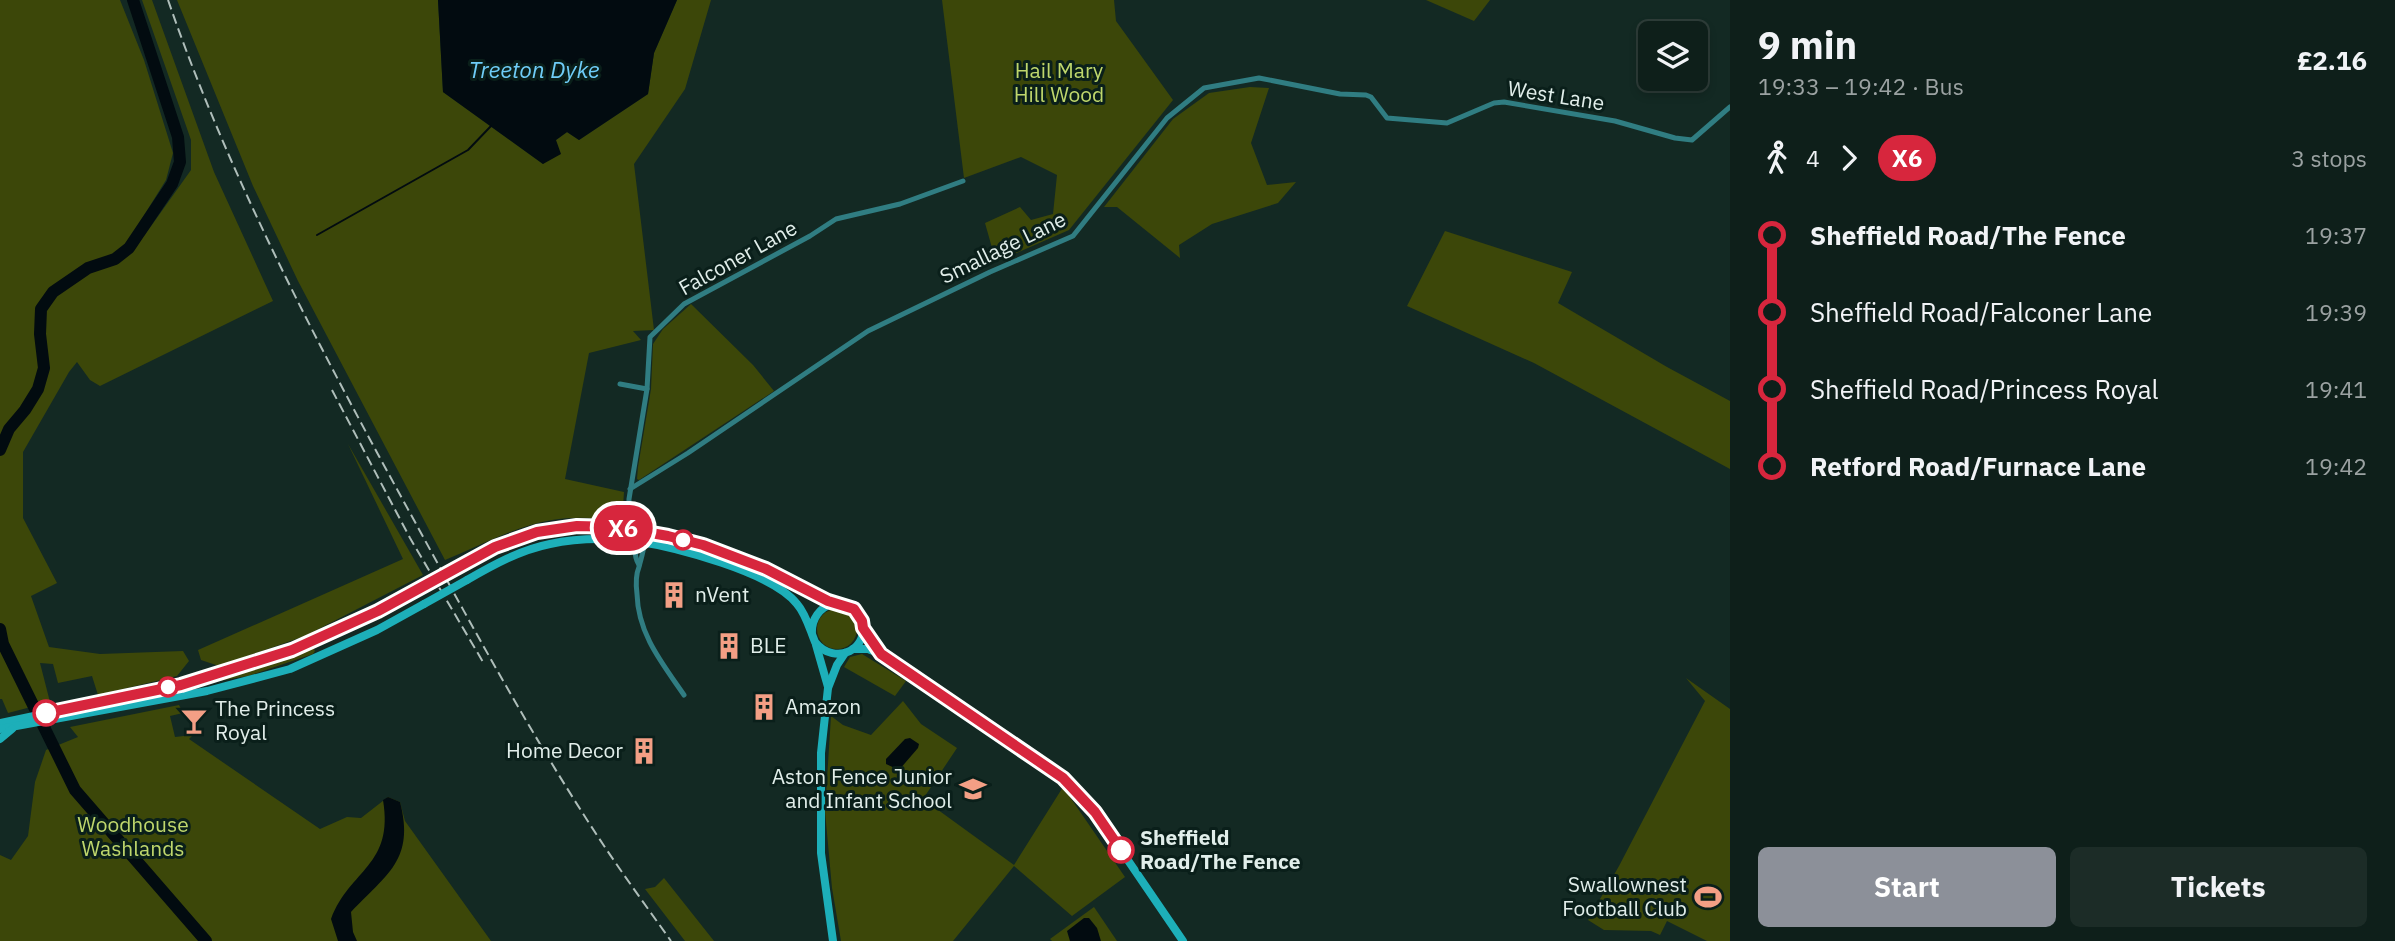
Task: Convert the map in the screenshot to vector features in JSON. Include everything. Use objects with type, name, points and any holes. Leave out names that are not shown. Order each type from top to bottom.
[{"type":"main road","points":[[0,739],[12,729],[46,713],[181,685],[240,668],[318,640],[416,591],[495,547],[546,530],[577,526],[629,529],[703,545],[766,569],[834,603],[848,606],[854,609],[862,621],[859,643],[837,665],[828,688],[821,752],[821,853],[834,941]]},
{"type":"main road","points":[[0,723],[52,721],[207,691],[290,669],[377,630],[508,558],[548,544],[592,539],[636,542],[706,559],[772,584],[797,604],[813,638],[825,652],[832,654],[868,649],[881,654],[1063,778],[1095,812],[1184,941]]},
{"type":"main road","points":[[828,688],[811,627],[816,614],[834,603]]},
{"type":"main road","points":[[863,628],[881,654]]},
{"type":"main road","points":[[0,729],[12,729]]},
{"type":"street","name":"Smallage Lane","points":[[630,489],[868,331],[990,272],[1073,236],[1167,118],[1204,88],[1259,78],[1340,94],[1366,95],[1375,103]]},
{"type":"street","name":"West Lane","points":[[1375,103],[1387,118],[1447,123],[1494,103],[1504,102],[1615,121],[1675,138],[1692,140],[1730,107]]},
{"type":"street","name":"Falconer Lane","points":[[684,695],[648,642],[639,621],[637,593],[639,565],[643,560],[629,529],[630,489],[647,389],[648,339],[684,304],[810,236],[836,219],[900,204],[963,181]]},
{"type":"street","points":[[620,384],[647,389]]},
{"type":"street","points":[[636,542],[641,531]]},
{"type":"green space","points":[[0,0],[120,0],[144,60],[173,153],[166,180],[133,233],[144,236],[191,170],[191,140],[142,0],[152,0],[214,172],[273,301],[100,386],[90,380],[77,362],[69,372],[23,452],[23,518],[57,583],[31,596],[49,647],[100,654],[183,651],[189,661],[177,676],[98,695],[92,676],[58,683],[53,664],[40,663],[50,702],[8,713],[0,699]]},
{"type":"green space","points":[[177,0],[438,0],[443,92],[543,164],[556,140],[567,132],[579,140],[648,94],[654,53],[677,0],[711,0],[685,89],[634,164],[654,330],[633,331],[641,340],[589,353],[565,479],[624,492],[622,521],[578,518],[538,523],[445,560],[298,281],[253,186]]},
{"type":"green space","name":"Hail Mary Hill Wood","points":[[942,0],[1114,0],[1116,21],[1173,100],[1069,230],[996,262],[985,223],[1020,207],[1031,220],[1053,214],[1057,175],[1021,157],[964,178]]},
{"type":"green space","points":[[1426,0],[1490,0],[1474,21]]},
{"type":"green space","points":[[1250,87],[1269,88],[1251,143],[1267,185],[1296,182],[1278,203],[1212,224],[1179,245],[1180,258],[1117,207],[1104,207],[1173,119],[1209,93]]},
{"type":"green space","points":[[1445,231],[1572,272],[1558,303],[1730,401],[1730,469],[1534,363],[1407,306]]},
{"type":"green space","points":[[691,304],[753,365],[774,391],[639,480],[638,467],[651,389],[653,344],[663,329]]},
{"type":"green space","points":[[348,444],[423,575],[305,636],[219,666],[201,660],[198,650],[403,559]]},
{"type":"green space","points":[[837,609],[851,615],[857,629],[851,643],[837,649],[823,643],[817,629],[823,615]]},
{"type":"green space","points":[[312,646],[315,651],[313,654],[248,676],[207,683],[209,680]]},
{"type":"green space","points":[[862,654],[906,681],[895,696],[844,667],[850,657]]},
{"type":"green space","points":[[1686,678],[1730,709],[1730,941],[1707,941],[1667,921],[1660,935],[1651,931],[1604,930],[1588,920],[1705,701]]},
{"type":"green space","points":[[903,701],[921,724],[957,748],[923,799],[1014,865],[1063,787],[1125,877],[1072,916],[1014,866],[953,941],[841,941],[832,888],[825,811],[831,716],[843,725],[871,735]]},
{"type":"green space","name":"Woodhouse Washlands","points":[[179,705],[183,713],[170,716],[175,737],[193,735],[189,739],[320,829],[347,817],[361,818],[388,797],[400,802],[405,821],[491,941],[0,941],[0,855],[11,860],[28,836],[35,782],[46,750],[78,737],[70,727]]},
{"type":"green space","points":[[664,878],[714,941],[685,941],[645,889],[655,887]]},
{"type":"green space","points":[[1094,907],[1117,941],[1050,939]]},
{"type":"water","name":"Treeton Dyke","points":[[438,0],[677,0],[654,53],[648,94],[579,140],[567,132],[556,140],[561,154],[543,164],[443,92]]},
{"type":"water","points":[[910,738],[919,744],[918,748],[899,770],[886,764],[886,759],[905,739]]},
{"type":"water","points":[[388,797],[400,802],[404,822],[401,852],[386,876],[351,912],[357,941],[338,941],[331,919],[339,902],[376,853],[385,822],[383,800]]},
{"type":"water","points":[[1084,918],[1089,918],[1097,928],[1101,941],[1070,941],[1067,931]]},
{"type":"waterway","points":[[0,450],[9,429],[38,389],[44,368],[40,334],[41,309],[53,292],[88,268],[115,259],[129,248],[172,184],[180,162],[178,137],[133,0]]},
{"type":"waterway","points":[[317,235],[468,150],[491,126]]},
{"type":"waterway","points":[[0,629],[3,644],[75,790],[206,941]]},
{"type":"railway","points":[[168,0],[217,127],[272,250],[366,431],[540,744],[601,841],[671,941]]},
{"type":"railway","points":[[332,390],[410,538],[483,662]]},
{"type":"bus line","name":"X6","points":[[46,713],[181,685],[292,650],[378,611],[495,547],[517,538],[577,526],[617,527],[668,536],[738,557],[793,581],[828,601],[854,609],[881,654],[1063,778],[1095,812],[1121,850]]},
{"type":"place","name":"nVent","points":[[674,595]]},
{"type":"place","name":"BLE","points":[[729,646]]},
{"type":"place","name":"Amazon","points":[[764,707]]},
{"type":"place","name":"The Princess Royal","points":[[194,721]]},
{"type":"place","name":"Home Decor","points":[[644,751]]},
{"type":"place","name":"Aston Fence Junior and Infant School","points":[[973,789]]},
{"type":"place","name":"Sheffield Road/The Fence","points":[[1121,850]]},
{"type":"place","name":"Swallownest Football Club","points":[[1708,897]]}]
